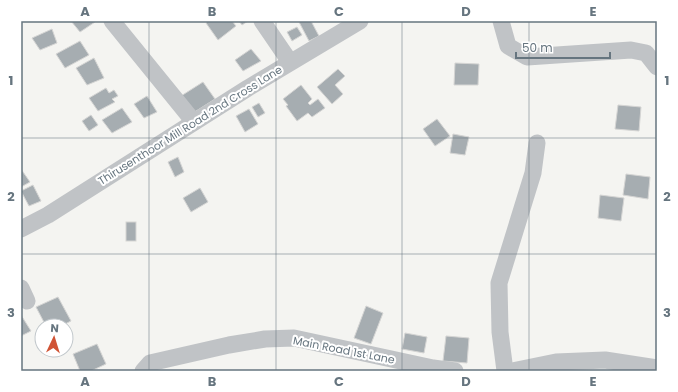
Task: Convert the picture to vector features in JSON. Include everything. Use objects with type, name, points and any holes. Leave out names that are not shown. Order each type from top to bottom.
[{"type":"street","points":[[112,21],[194,122]]},
{"type":"street","points":[[262,21],[290,62]]},
{"type":"street","name":"Thirusenthoor Mill Road 2nd Cross Lane","points":[[21,229],[48,215],[290,62],[360,21]]},
{"type":"street","points":[[501,21],[508,46],[527,57],[631,50],[646,53],[657,67]]},
{"type":"street","points":[[505,371],[500,332],[499,283],[533,173],[537,142]]},
{"type":"street","name":"Main Road 1st Lane","points":[[143,371],[150,363],[229,345],[265,339],[294,338],[433,368],[455,371]]},
{"type":"street","points":[[512,371],[556,362],[605,360],[657,368]]},
{"type":"building","points":[[71,21],[94,21],[95,22],[80,32]]},
{"type":"building","points":[[208,21],[232,21],[236,26],[218,40],[206,23]]},
{"type":"building","points":[[239,21],[248,21],[242,25]]},
{"type":"building","points":[[311,21],[319,36],[309,41],[299,22]]},
{"type":"building","points":[[297,27],[302,35],[292,41],[287,32]]},
{"type":"building","points":[[52,29],[57,43],[40,50],[32,38]]},
{"type":"building","points":[[80,41],[89,55],[65,68],[56,54]]},
{"type":"building","points":[[251,49],[261,61],[243,71],[235,60]]},
{"type":"building","points":[[94,58],[104,78],[87,85],[76,68]]},
{"type":"building","points":[[455,63],[479,64],[478,85],[454,85]]},
{"type":"building","points":[[338,69],[345,76],[335,85],[343,94],[332,104],[317,87]]},
{"type":"building","points":[[203,82],[215,99],[193,113],[181,96]]},
{"type":"building","points":[[301,85],[312,99],[308,103],[310,105],[318,99],[325,108],[312,117],[308,113],[297,121],[286,106],[288,105],[283,99]]},
{"type":"building","points":[[106,88],[109,93],[114,90],[118,96],[112,99],[115,102],[98,111],[89,98]]},
{"type":"building","points":[[147,96],[157,112],[144,118],[134,104]]},
{"type":"building","points":[[259,103],[265,113],[258,117],[252,107]]},
{"type":"building","points":[[618,105],[641,107],[639,131],[615,129]]},
{"type":"building","points":[[122,108],[132,122],[112,133],[102,120]]},
{"type":"building","points":[[249,109],[258,124],[245,132],[236,116]]},
{"type":"building","points":[[91,115],[98,125],[89,131],[82,121]]},
{"type":"building","points":[[437,119],[450,136],[435,146],[423,129]]},
{"type":"building","points":[[453,134],[469,137],[465,155],[450,153]]},
{"type":"building","points":[[178,157],[184,172],[175,177],[168,162]]},
{"type":"building","points":[[21,169],[30,182],[21,187]]},
{"type":"building","points":[[626,174],[650,177],[648,199],[623,195]]},
{"type":"building","points":[[33,185],[41,201],[29,206],[21,191]]},
{"type":"building","points":[[200,188],[208,202],[191,212],[183,198]]},
{"type":"building","points":[[600,195],[624,198],[621,221],[598,218]]},
{"type":"building","points":[[126,222],[136,222],[136,241],[126,241]]},
{"type":"building","points":[[58,297],[69,318],[42,318],[36,307]]},
{"type":"building","points":[[366,306],[383,313],[371,344],[354,338]]},
{"type":"building","points":[[21,315],[31,331],[21,336]]},
{"type":"building","points":[[405,333],[427,337],[424,353],[402,349]]},
{"type":"building","points":[[446,336],[469,338],[467,363],[443,361]]},
{"type":"building","points":[[97,344],[106,364],[91,371],[80,371],[74,354]]}]
